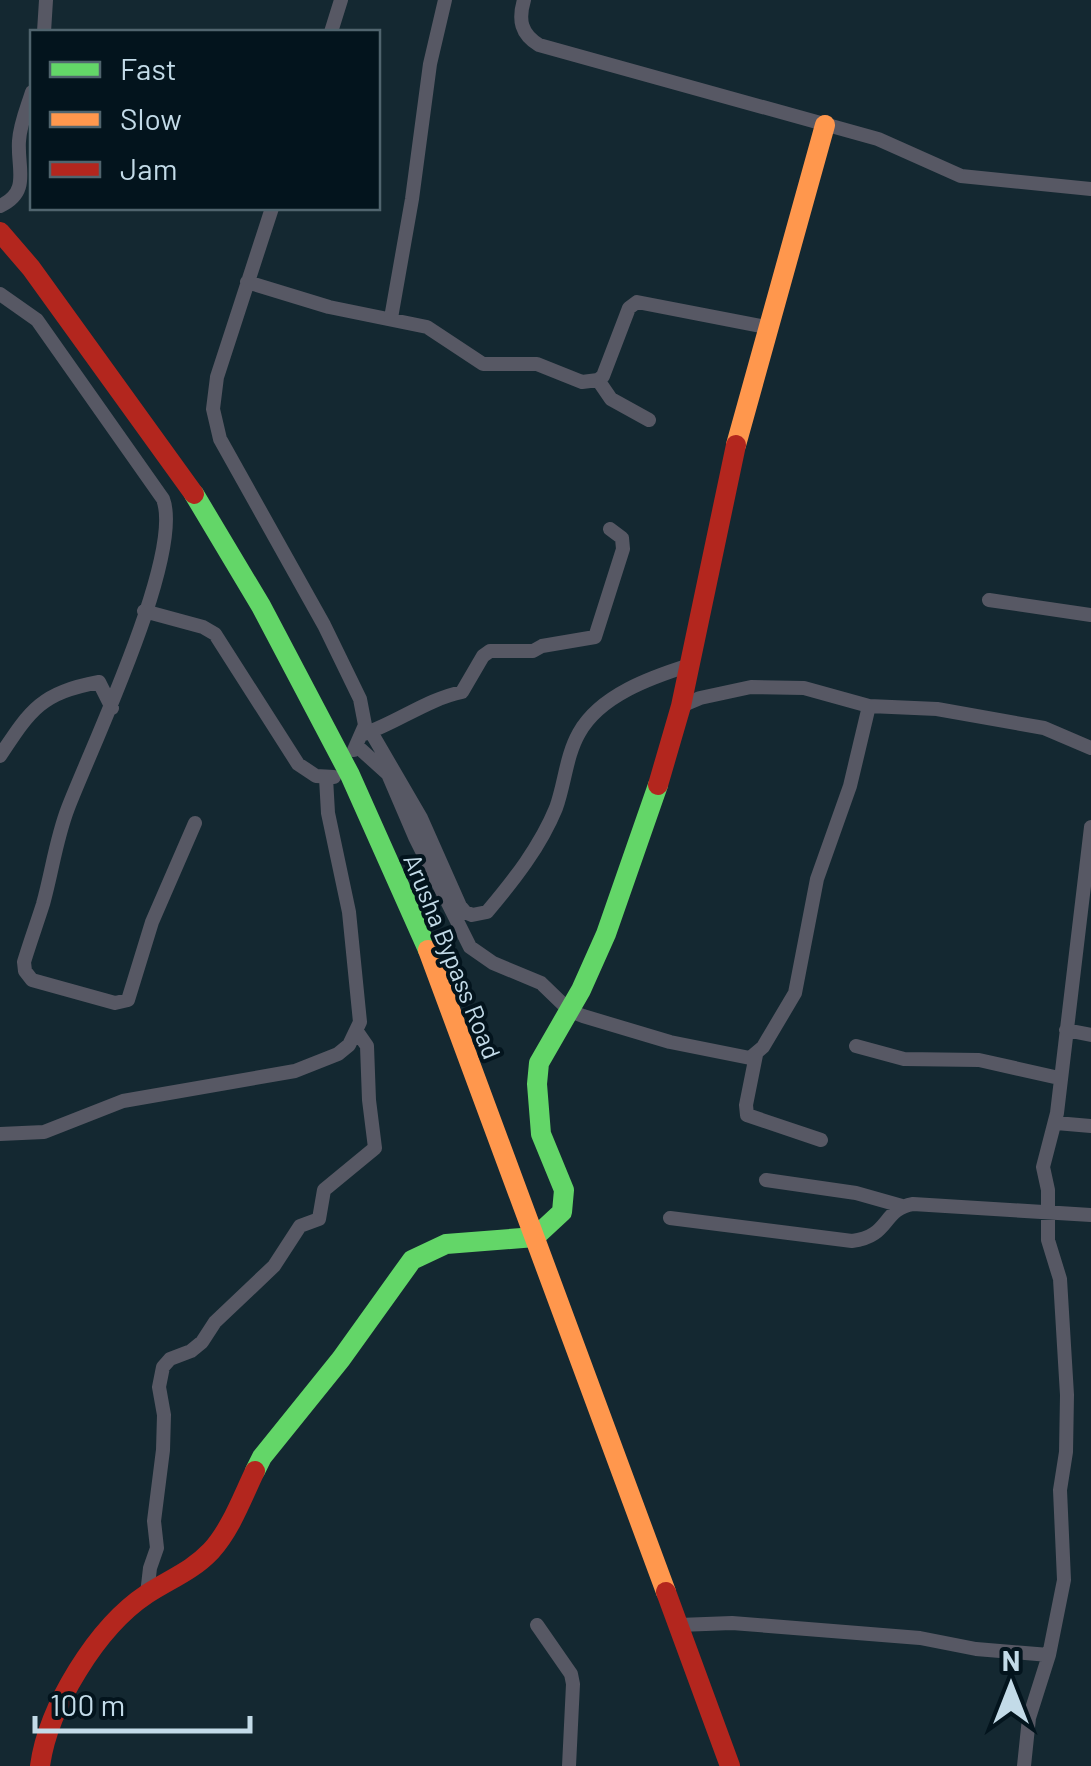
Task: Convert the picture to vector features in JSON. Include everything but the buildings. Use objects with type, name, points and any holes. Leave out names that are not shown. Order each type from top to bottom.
[{"type":"street","points":[[44,30],[46,0]]},
{"type":"street","points":[[332,30],[341,0]]},
{"type":"street","points":[[391,318],[430,64],[445,0]]},
{"type":"street","points":[[524,0],[520,12],[523,31],[538,45],[897,145],[962,176],[1091,189]]},
{"type":"street","points":[[2,201],[21,184],[18,139],[30,99]]},
{"type":"street","points":[[40,1766],[43,1740],[64,1691],[125,1614],[147,1594],[192,1570],[214,1548],[262,1457],[341,1359],[412,1260],[446,1244],[535,1237],[558,1218],[564,1207],[561,1181],[540,1134],[537,1072],[570,1011],[628,877],[681,706],[734,452],[825,125]]},
{"type":"street","points":[[271,210],[217,377],[212,410],[220,440],[324,625],[360,699],[365,717],[357,750]]},
{"type":"street","name":"Arusha Bypass Road","points":[[0,232],[188,484],[261,606],[357,750],[730,1766]]},
{"type":"street","points":[[247,282],[329,307],[427,327],[483,364],[537,364],[582,382],[603,376],[629,308],[637,302],[766,328]]},
{"type":"street","points":[[0,294],[38,320],[168,511],[167,538],[112,708],[58,836],[44,902],[24,962],[32,980],[115,1003],[128,1000],[152,922],[196,823]]},
{"type":"street","points":[[598,380],[611,399],[649,420]]},
{"type":"street","points":[[326,778],[357,750],[424,706],[462,692],[490,651],[533,651],[595,637],[623,548],[622,538],[610,529]]},
{"type":"street","points":[[989,600],[1091,615]]},
{"type":"street","points":[[144,611],[215,634],[298,764],[307,773],[326,778]]},
{"type":"street","points":[[357,750],[420,818],[460,906],[465,912],[479,915],[488,912],[538,843],[556,808],[579,732],[589,719],[645,680],[690,665]]},
{"type":"street","points":[[2,748],[28,713],[64,690],[99,682],[112,708]]},
{"type":"street","points":[[681,706],[751,687],[804,688],[869,706],[937,709],[1025,724],[1091,748]]},
{"type":"street","points":[[821,1140],[748,1115],[746,1105],[756,1055],[795,993],[816,879],[850,786],[869,706]]},
{"type":"street","points":[[357,750],[388,774],[470,947],[493,963],[541,983],[570,1011],[670,1042],[734,1056],[756,1055]]},
{"type":"street","points":[[147,1594],[157,1548],[154,1521],[163,1450],[164,1415],[159,1387],[163,1368],[170,1359],[202,1342],[216,1322],[274,1266],[300,1226],[319,1218],[324,1190],[375,1148],[367,1046],[358,1032],[360,1008],[349,912],[328,813],[326,778]]},
{"type":"street","points":[[1024,1766],[1028,1718],[1049,1655],[1064,1580],[1060,1490],[1067,1422],[1060,1279],[1048,1240],[1044,1157],[1056,1124],[1091,826]]},
{"type":"street","points":[[1066,1030],[1091,1035]]},
{"type":"street","points":[[0,1134],[44,1132],[124,1101],[295,1071],[338,1054],[358,1032]]},
{"type":"street","points":[[856,1046],[904,1059],[979,1060],[1060,1078]]},
{"type":"street","points":[[1056,1124],[1091,1126]]},
{"type":"street","points":[[766,1180],[856,1193],[902,1206],[1091,1215]]},
{"type":"street","points":[[670,1218],[852,1242],[874,1236],[902,1206]]},
{"type":"street","points":[[679,1625],[732,1623],[920,1638],[976,1649],[1049,1655]]},
{"type":"street","points":[[538,1625],[571,1674],[574,1700],[569,1766]]},
{"type":"traffic: fast","points":[[194,494],[261,606],[350,775],[428,950]]},
{"type":"traffic: fast","points":[[255,1471],[412,1260],[446,1244],[535,1237],[562,1212],[564,1190],[541,1134],[539,1063],[581,990],[606,934],[658,785]]},
{"type":"traffic: slow","points":[[736,445],[825,125]]},
{"type":"traffic: slow","points":[[428,950],[666,1592]]},
{"type":"traffic: jam","points":[[0,232],[31,268],[194,494]]},
{"type":"traffic: jam","points":[[658,785],[681,706],[736,445]]},
{"type":"traffic: jam","points":[[40,1766],[64,1694],[93,1647],[128,1608],[211,1551],[230,1523],[255,1471]]},
{"type":"traffic: jam","points":[[666,1592],[730,1766]]}]
